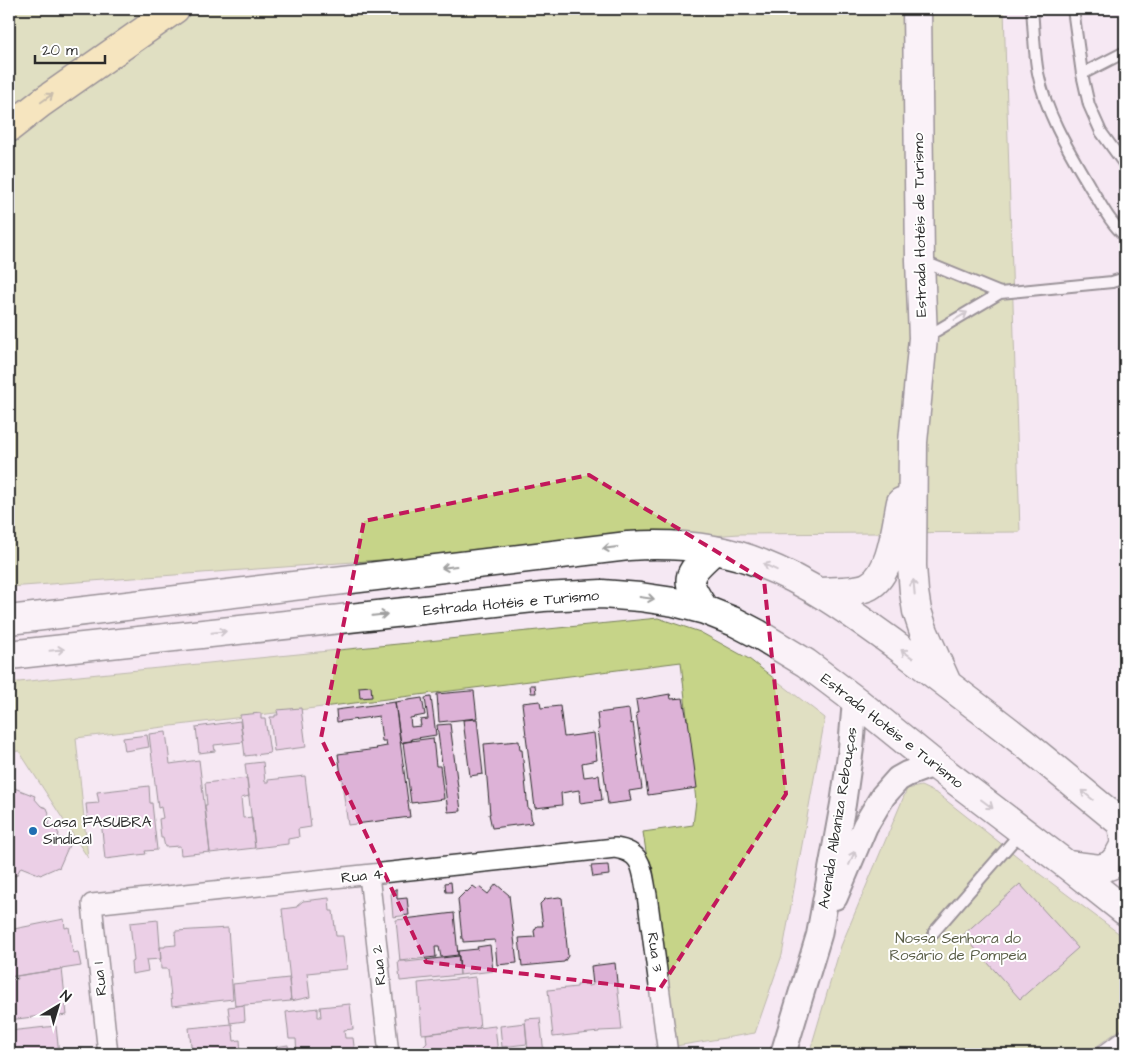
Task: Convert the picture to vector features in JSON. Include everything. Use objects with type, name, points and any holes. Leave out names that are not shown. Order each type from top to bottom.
[{"type":"highway","points":[[9,128],[41,103],[175,9]]},
{"type":"main road","name":"Estrada Hotéis de Turismo","points":[[917,9],[920,260],[923,338],[913,442],[912,566],[917,611],[946,682]]},
{"type":"main road","name":"Estrada Hotéis de Turismo","points":[[819,592],[860,589],[874,582],[885,568],[891,548],[913,442]]},
{"type":"main road","points":[[9,620],[628,546],[674,545],[727,553],[761,563],[819,592],[946,682],[1124,825],[1125,844],[1111,865],[1100,869],[1067,865]]},
{"type":"main road","points":[[705,610],[694,593],[690,579],[697,566],[713,550]]},
{"type":"main road","name":"Estrada Hotéis e Turismo","points":[[9,655],[544,597],[602,594],[674,602],[705,610],[735,622],[806,664],[855,700],[934,764],[1125,911]]},
{"type":"street","name":"Avenida Albaniza Rebouças","points":[[783,1054],[819,935],[843,804],[851,748],[855,700]]},
{"type":"street","name":"Avenida Albaniza Rebouças","points":[[819,935],[866,826],[883,796],[898,779],[934,764]]},
{"type":"street","name":"Rua 4","points":[[92,904],[605,849],[620,849],[632,853]]},
{"type":"street","name":"Rua 3","points":[[632,853],[641,865],[647,895],[668,1054]]},
{"type":"street","name":"Rua 2","points":[[369,875],[388,1054]]},
{"type":"street","name":"Rua 1","points":[[92,904],[108,1054]]},
{"type":"street","points":[[1106,1054],[1125,1040]]},
{"type":"lane","points":[[1032,9],[1038,72],[1049,110],[1061,136],[1108,216],[1125,236]]},
{"type":"lane","points":[[1073,9],[1082,74],[1089,105],[1102,132],[1125,165]]},
{"type":"lane","points":[[1082,74],[1125,52]]},
{"type":"lane","points":[[920,260],[1000,293]]},
{"type":"lane","points":[[923,338],[1000,293],[1112,282],[1125,278]]},
{"type":"lane","points":[[934,932],[1022,831]]},
{"type":"highlighted area","points":[[589,475],[764,580],[786,794],[659,990],[426,962],[321,738],[364,521]]},
{"type":"green space","points":[[9,9],[1004,9],[1020,532],[739,534],[9,587]]},
{"type":"green space","points":[[658,618],[700,632],[749,659],[825,718],[782,955],[755,1033],[676,1046],[643,832],[693,825],[696,801],[681,662],[76,738],[88,858],[19,751],[9,752],[9,683]]},
{"type":"green space","name":"Nossa Senhora do Rosário de Pompeía","points":[[921,786],[938,794],[1125,938],[1125,1026],[1086,1054],[809,1054],[841,946],[907,789]]},
{"type":"building","points":[[530,685],[535,685],[536,693],[531,693]]},
{"type":"building","points":[[371,686],[372,697],[360,698],[359,687]]},
{"type":"building","points":[[474,691],[477,718],[439,722],[437,694]]},
{"type":"building","points":[[670,694],[671,699],[683,698],[688,720],[697,788],[648,795],[636,713],[638,713],[636,700]]},
{"type":"building","points":[[431,697],[436,735],[411,739],[412,741],[401,743],[395,702],[422,698],[425,715],[410,718],[411,727],[421,726],[420,720],[428,719],[425,698]]},
{"type":"building","points":[[540,701],[541,708],[560,706],[564,737],[594,733],[597,760],[582,763],[584,777],[599,775],[602,800],[580,803],[579,790],[561,793],[562,805],[535,808],[522,703]]},
{"type":"building","points":[[395,702],[410,817],[348,825],[338,754],[387,746],[386,741],[382,741],[379,716],[337,722],[336,710]]},
{"type":"building","points":[[301,708],[306,747],[274,751],[270,717],[278,715],[277,710]]},
{"type":"building","points":[[629,709],[631,724],[633,723],[642,789],[629,791],[631,801],[608,804],[597,713]]},
{"type":"building","points":[[261,713],[261,719],[265,719],[270,753],[245,756],[240,715]]},
{"type":"building","points":[[477,719],[483,774],[470,776],[463,720]]},
{"type":"building","points":[[240,721],[243,742],[214,745],[215,751],[199,753],[196,727]]},
{"type":"building","points":[[450,724],[461,811],[448,812],[437,725]]},
{"type":"building","points":[[166,732],[170,764],[199,760],[210,852],[181,855],[180,846],[165,847],[163,838],[161,838],[159,819],[163,818],[161,807],[158,808],[149,734]]},
{"type":"building","points":[[147,735],[149,747],[125,751],[123,738]]},
{"type":"building","points":[[433,738],[436,766],[440,766],[444,799],[411,803],[403,742]]},
{"type":"building","points":[[519,741],[520,750],[522,750],[528,809],[530,809],[532,823],[492,828],[489,814],[484,744]]},
{"type":"building","points":[[263,762],[265,782],[268,782],[268,780],[305,776],[311,827],[298,829],[299,837],[288,839],[288,844],[255,848],[245,764]]},
{"type":"building","points":[[247,778],[249,796],[241,798],[243,818],[252,817],[255,848],[210,853],[205,805],[207,805],[205,783]]},
{"type":"building","name":"Casa FASUBRA Sindical","points":[[9,786],[35,796],[34,798],[41,806],[47,808],[48,815],[51,818],[48,825],[56,829],[59,834],[58,837],[70,843],[59,868],[41,875],[21,867],[16,876],[9,873]]},
{"type":"building","points":[[149,786],[157,850],[145,851],[146,854],[105,859],[101,820],[88,822],[86,804],[99,803],[97,792]]},
{"type":"building","points":[[608,865],[609,875],[593,877],[591,866]]},
{"type":"building","points":[[451,882],[452,892],[446,892],[445,883]]},
{"type":"building","points":[[496,884],[509,895],[517,963],[497,965],[495,940],[463,942],[462,939],[458,899],[473,886],[477,889],[479,887],[488,894]]},
{"type":"building","name":"Nossa Senhora do Rosário de Pompeía","points":[[1020,884],[1078,948],[1020,999],[963,935]]},
{"type":"building","points":[[397,889],[397,899],[407,898],[409,915],[393,917],[391,894]]},
{"type":"building","points":[[329,898],[330,911],[333,911],[336,936],[343,936],[347,969],[307,973],[310,997],[291,1001],[282,909],[297,907],[303,901]]},
{"type":"building","points":[[562,898],[568,956],[564,962],[522,966],[519,938],[535,937],[534,931],[537,926],[543,926],[540,904],[545,899]]},
{"type":"building","points":[[454,913],[458,955],[441,957],[439,947],[435,947],[436,957],[400,961],[396,920]]},
{"type":"building","points":[[64,919],[65,928],[69,927],[73,953],[78,952],[81,966],[9,977],[9,930]]},
{"type":"building","points":[[158,920],[161,959],[146,960],[148,971],[132,974],[131,962],[134,961],[130,923]]},
{"type":"building","points":[[228,928],[233,999],[172,1006],[168,969],[161,969],[160,947],[176,945],[175,931]]},
{"type":"building","points":[[490,945],[493,971],[460,975],[458,951],[478,949],[477,947]]},
{"type":"building","points":[[459,956],[460,975],[400,981],[398,961],[406,962]]},
{"type":"building","points":[[615,963],[622,1030],[553,1037],[548,990],[577,987],[577,985],[593,985],[591,966]]},
{"type":"building","points":[[62,969],[67,1015],[9,1020],[9,980],[17,979],[17,976]]},
{"type":"building","points":[[475,977],[480,1028],[422,1034],[418,983]]},
{"type":"building","points":[[289,978],[291,1001],[235,1006],[233,984]]},
{"type":"building","points":[[350,1004],[353,1029],[344,1030],[345,1038],[353,1038],[355,1054],[297,1054],[296,1039],[289,1039],[286,1012],[318,1008],[318,1017],[321,1017],[320,1007]]},
{"type":"building","points":[[244,1005],[245,1021],[230,1023],[228,1007]]},
{"type":"building","points":[[540,1018],[544,1054],[528,1054],[525,1019]]},
{"type":"building","points":[[525,1023],[527,1044],[502,1047],[500,1026]]},
{"type":"building","points":[[232,1024],[234,1041],[240,1040],[241,1054],[192,1054],[189,1028]]},
{"type":"building","points":[[56,1026],[59,1054],[9,1054],[9,1031]]},
{"type":"building","points":[[495,1026],[498,1054],[424,1054],[423,1047],[427,1043],[426,1034]]},
{"type":"building","points":[[288,1045],[289,1054],[277,1054],[276,1047]]},
{"type":"building","points":[[744,1049],[744,1054],[701,1054],[701,1053]]},
{"type":"place","name":"Casa FASUBRA Sindical","points":[[33,831]]}]
